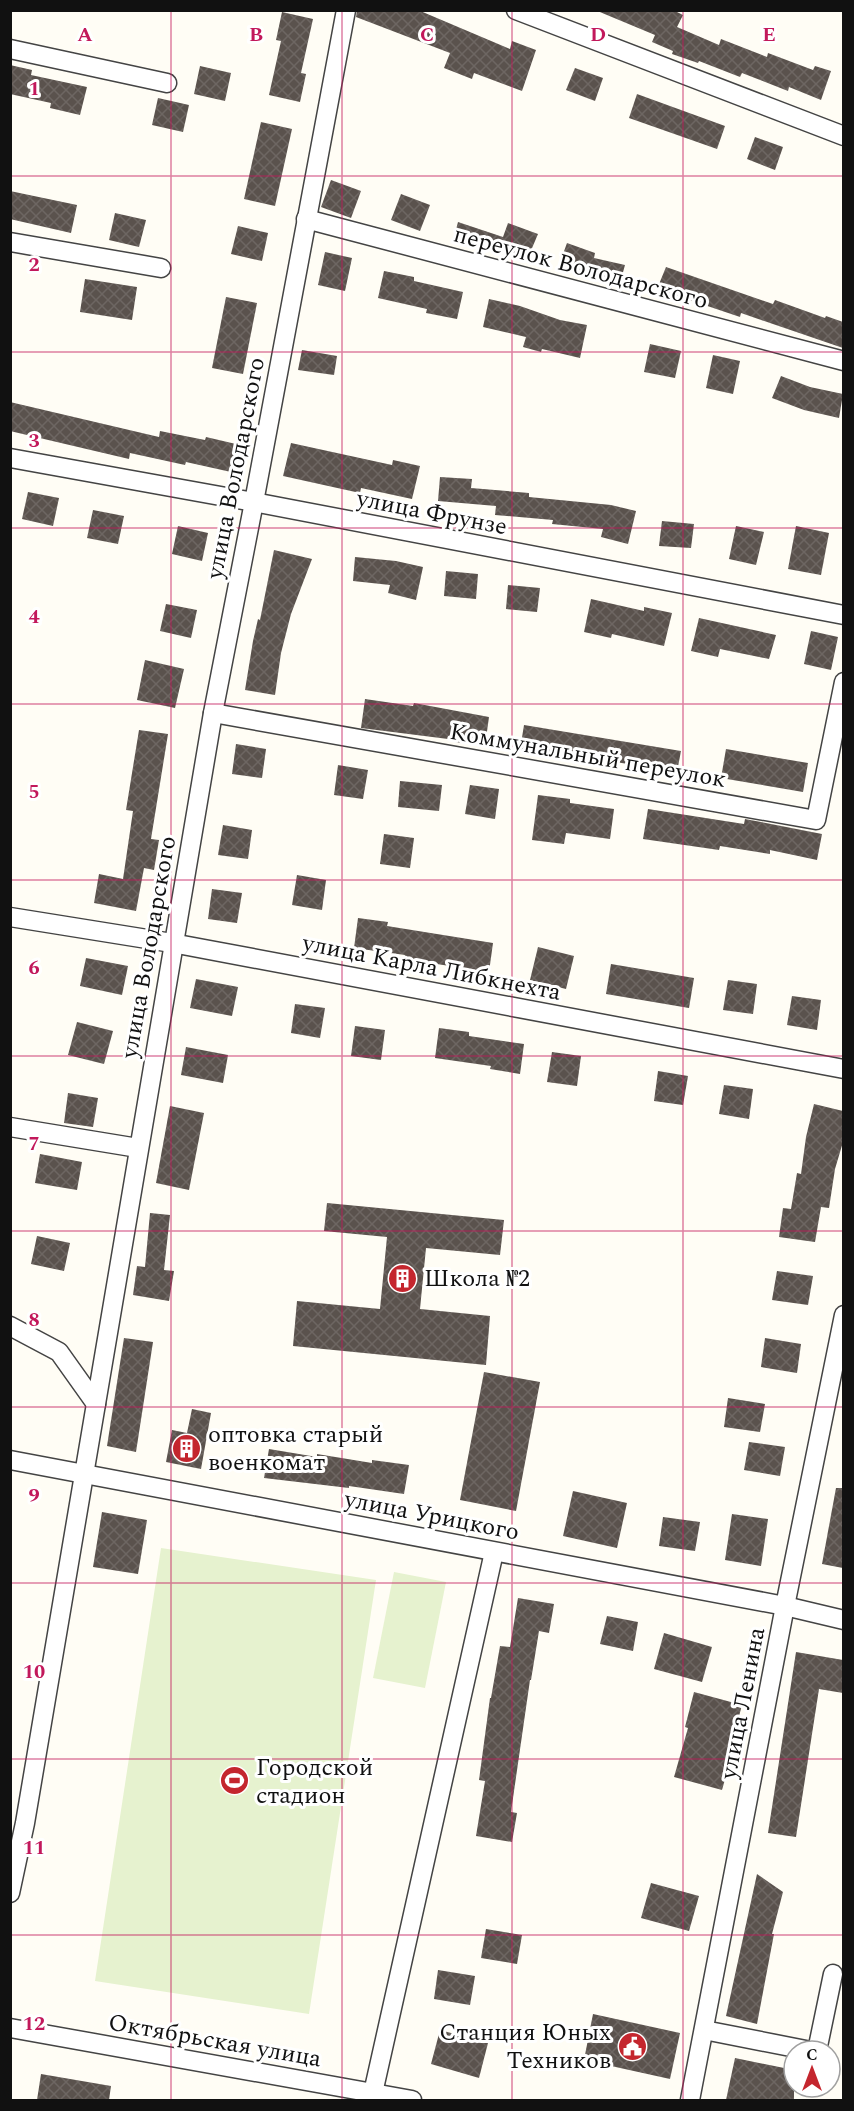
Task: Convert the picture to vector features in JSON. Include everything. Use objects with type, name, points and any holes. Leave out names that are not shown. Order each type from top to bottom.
[{"type":"street","name":"улица Володарского","points":[[10,1893],[25,1822],[172,943],[213,713],[346,10]]},
{"type":"street","points":[[516,10],[843,136]]},
{"type":"street","points":[[10,50],[167,83]]},
{"type":"street","name":"переулок Володарского","points":[[306,219],[843,361]]},
{"type":"street","points":[[10,242],[161,268]]},
{"type":"street","name":"улица Фрунзе","points":[[10,458],[254,502],[843,615]]},
{"type":"street","name":"Коммунальный переулок","points":[[213,713],[816,820],[843,682]]},
{"type":"street","name":"улица Карла Либкнехта","points":[[10,916],[172,943],[843,1069]]},
{"type":"street","points":[[10,1127],[138,1148]]},
{"type":"street","name":"улица Ленина","points":[[690,2100],[843,1315]]},
{"type":"street","points":[[10,1326],[59,1352],[96,1404]]},
{"type":"street","name":"улица Урицкого","points":[[10,1460],[785,1606],[843,1620]]},
{"type":"street","points":[[373,2093],[494,1552]]},
{"type":"street","points":[[819,2039],[833,1974]]},
{"type":"street","name":"Октябрьская улица","points":[[10,2028],[412,2100]]},
{"type":"street","points":[[704,2030],[782,2045]]},
{"type":"green space","name":"Городской стадион","points":[[161,1548],[376,1580],[309,2014],[95,1981]]},
{"type":"green space","points":[[394,1572],[446,1582],[425,1688],[373,1678]]},
{"type":"building","points":[[357,10],[418,10],[510,49],[512,41],[536,50],[522,91],[474,73],[472,79],[444,68],[450,53],[356,17]]},
{"type":"building","points":[[595,10],[673,10],[683,15],[677,27],[719,45],[721,39],[767,57],[768,53],[813,70],[815,66],[831,71],[821,100],[789,87],[788,91],[742,73],[740,77],[699,61],[698,63],[672,54],[673,51],[652,42],[655,35]]},
{"type":"building","points":[[282,12],[313,19],[301,73],[306,74],[300,102],[269,95],[281,41],[276,40]]},
{"type":"building","points":[[10,65],[32,70],[31,75],[87,87],[80,115],[50,108],[51,103],[10,94]]},
{"type":"building","points":[[200,66],[231,73],[225,101],[194,94]]},
{"type":"building","points":[[575,68],[603,78],[595,101],[566,90]]},
{"type":"building","points":[[637,94],[725,126],[717,149],[629,118]]},
{"type":"building","points":[[158,98],[189,105],[183,132],[152,125]]},
{"type":"building","points":[[261,122],[292,129],[275,206],[244,199]]},
{"type":"building","points":[[755,137],[783,147],[775,170],[747,159]]},
{"type":"building","points":[[331,180],[361,191],[351,218],[321,207]]},
{"type":"building","points":[[10,191],[77,205],[71,233],[10,219]]},
{"type":"building","points":[[401,194],[430,205],[420,231],[391,220]]},
{"type":"building","points":[[115,213],[146,220],[139,247],[109,240]]},
{"type":"building","points":[[458,222],[503,237],[508,223],[538,234],[527,260],[476,241],[475,245],[453,241]]},
{"type":"building","points":[[238,226],[268,233],[262,261],[231,254]]},
{"type":"building","points":[[567,243],[595,253],[594,258],[625,265],[620,283],[585,275],[559,265]]},
{"type":"building","points":[[325,252],[352,258],[345,291],[318,285]]},
{"type":"building","points":[[666,267],[773,304],[775,300],[843,322],[843,348],[741,313],[740,317],[657,289]]},
{"type":"building","points":[[384,271],[414,277],[414,281],[463,292],[457,319],[426,313],[427,309],[378,298]]},
{"type":"building","points":[[85,279],[137,287],[132,320],[80,312]]},
{"type":"building","points":[[226,297],[257,303],[243,374],[212,368]]},
{"type":"building","points":[[489,299],[520,306],[560,320],[587,325],[580,358],[523,347],[526,337],[483,327]]},
{"type":"building","points":[[650,344],[681,351],[675,378],[644,372]]},
{"type":"building","points":[[302,350],[337,356],[334,375],[298,370]]},
{"type":"building","points":[[713,355],[740,361],[733,394],[706,388]]},
{"type":"building","points":[[781,376],[810,387],[843,394],[839,418],[804,410],[772,398]]},
{"type":"building","points":[[10,402],[159,437],[160,431],[205,440],[206,437],[236,444],[231,472],[130,453],[129,459],[10,431]]},
{"type":"building","points":[[291,443],[392,465],[393,460],[420,466],[412,499],[361,488],[360,493],[283,476]]},
{"type":"building","points":[[440,477],[472,479],[471,488],[529,493],[529,497],[611,505],[636,511],[628,544],[601,537],[603,529],[552,524],[553,520],[495,515],[496,506],[438,501]]},
{"type":"building","points":[[28,492],[59,498],[53,526],[22,519]]},
{"type":"building","points":[[93,510],[124,516],[118,544],[87,538]]},
{"type":"building","points":[[662,521],[694,524],[691,548],[659,546]]},
{"type":"building","points":[[178,526],[208,533],[202,561],[172,554]]},
{"type":"building","points":[[736,526],[764,532],[756,565],[729,559]]},
{"type":"building","points":[[796,526],[829,533],[821,575],[788,569]]},
{"type":"building","points":[[274,550],[312,559],[291,614],[281,653],[275,695],[245,690],[253,641],[258,619],[260,620]]},
{"type":"building","points":[[355,557],[396,561],[423,567],[416,600],[388,593],[390,585],[353,581]]},
{"type":"building","points":[[446,571],[478,574],[476,599],[444,596]]},
{"type":"building","points":[[508,585],[540,588],[537,612],[506,609]]},
{"type":"building","points":[[591,599],[644,611],[644,607],[672,613],[664,646],[612,634],[611,638],[584,632]]},
{"type":"building","points":[[166,604],[197,610],[191,638],[160,631]]},
{"type":"building","points":[[699,618],[776,635],[769,659],[720,649],[718,657],[691,651]]},
{"type":"building","points":[[811,631],[838,637],[831,670],[804,664]]},
{"type":"building","points":[[145,660],[184,669],[175,708],[137,700]]},
{"type":"building","points":[[365,699],[413,706],[414,703],[489,717],[485,746],[361,728]]},
{"type":"building","points":[[524,725],[681,751],[677,772],[585,757],[584,761],[520,750]]},
{"type":"building","points":[[139,730],[168,734],[151,839],[159,840],[154,870],[144,868],[136,911],[94,903],[99,874],[123,879],[133,811],[126,810]]},
{"type":"building","points":[[236,744],[266,749],[262,778],[232,774]]},
{"type":"building","points":[[726,749],[808,763],[803,792],[721,778]]},
{"type":"building","points":[[338,765],[368,770],[363,799],[334,795]]},
{"type":"building","points":[[400,781],[442,785],[439,811],[398,807]]},
{"type":"building","points":[[470,785],[499,789],[495,819],[465,814]]},
{"type":"building","points":[[538,795],[570,799],[570,803],[614,809],[610,839],[566,833],[564,844],[532,840]]},
{"type":"building","points":[[648,809],[744,824],[745,819],[822,834],[817,860],[770,850],[770,854],[720,846],[719,850],[643,839]]},
{"type":"building","points":[[223,825],[252,830],[248,859],[218,855]]},
{"type":"building","points":[[384,834],[414,838],[410,868],[380,864]]},
{"type":"building","points":[[297,875],[326,880],[322,910],[292,905]]},
{"type":"building","points":[[212,889],[242,893],[237,923],[208,919]]},
{"type":"building","points":[[358,918],[388,922],[387,926],[493,943],[489,972],[404,959],[405,955],[354,948]]},
{"type":"building","points":[[538,947],[574,956],[566,989],[530,980]]},
{"type":"building","points":[[86,958],[128,966],[122,995],[80,986]]},
{"type":"building","points":[[611,964],[694,978],[689,1008],[606,994]]},
{"type":"building","points":[[196,979],[238,987],[232,1016],[190,1008]]},
{"type":"building","points":[[728,980],[757,984],[753,1014],[723,1010]]},
{"type":"building","points":[[792,996],[821,1000],[817,1030],[787,1025]]},
{"type":"building","points":[[295,1004],[325,1008],[320,1038],[291,1033]]},
{"type":"building","points":[[77,1022],[113,1031],[104,1064],[68,1055]]},
{"type":"building","points":[[355,1026],[385,1030],[381,1060],[351,1056]]},
{"type":"building","points":[[439,1028],[469,1032],[469,1036],[524,1044],[520,1074],[490,1069],[491,1066],[435,1058]]},
{"type":"building","points":[[186,1047],[228,1055],[223,1083],[181,1075]]},
{"type":"building","points":[[552,1052],[581,1056],[577,1086],[547,1082]]},
{"type":"building","points":[[658,1071],[688,1076],[683,1105],[654,1101]]},
{"type":"building","points":[[724,1085],[753,1089],[749,1119],[719,1114]]},
{"type":"building","points":[[68,1093],[98,1098],[93,1127],[64,1123]]},
{"type":"building","points":[[814,1104],[843,1111],[843,1142],[835,1169],[829,1208],[821,1207],[815,1242],[779,1237],[783,1208],[791,1209],[797,1173],[801,1174],[806,1137]]},
{"type":"building","points":[[170,1106],[204,1113],[189,1190],[156,1183]]},
{"type":"building","points":[[40,1154],[82,1162],[77,1190],[35,1183]]},
{"type":"building","name":"Школа №2","points":[[327,1203],[504,1220],[500,1255],[426,1248],[420,1309],[490,1316],[486,1365],[293,1346],[297,1301],[380,1309],[387,1237],[324,1231]]},
{"type":"building","points":[[150,1213],[170,1215],[164,1270],[174,1271],[169,1301],[133,1295],[137,1266],[145,1267]]},
{"type":"building","points":[[37,1236],[70,1243],[64,1271],[31,1264]]},
{"type":"building","points":[[777,1271],[813,1276],[808,1305],[772,1300]]},
{"type":"building","points":[[124,1338],[153,1342],[136,1452],[107,1446]]},
{"type":"building","points":[[765,1338],[801,1344],[797,1373],[761,1367]]},
{"type":"building","points":[[484,1372],[540,1382],[516,1511],[460,1500]]},
{"type":"building","points":[[728,1398],[765,1404],[760,1432],[724,1427]]},
{"type":"building","name":"оптовка старый военкомат","points":[[192,1409],[211,1413],[201,1469],[166,1462],[172,1430],[187,1433]]},
{"type":"building","points":[[749,1442],[785,1447],[780,1476],[744,1470]]},
{"type":"building","points":[[269,1449],[317,1457],[317,1454],[372,1463],[372,1460],[409,1465],[404,1494],[264,1478]]},
{"type":"building","points":[[836,1488],[843,1488],[843,1568],[822,1564]]},
{"type":"building","points":[[573,1491],[627,1503],[617,1548],[563,1536]]},
{"type":"building","points":[[102,1512],[147,1520],[138,1574],[93,1567]]},
{"type":"building","points":[[732,1514],[768,1519],[761,1566],[725,1560]]},
{"type":"building","points":[[663,1517],[700,1522],[695,1551],[659,1546]]},
{"type":"building","points":[[518,1598],[554,1604],[549,1633],[539,1631],[530,1680],[511,1812],[517,1813],[512,1842],[476,1836],[485,1781],[479,1780],[490,1698],[500,1646],[510,1647]]},
{"type":"building","points":[[607,1616],[638,1622],[633,1651],[600,1644]]},
{"type":"building","points":[[664,1633],[712,1647],[702,1682],[654,1669]]},
{"type":"building","points":[[796,1652],[843,1660],[843,1693],[819,1689],[796,1837],[768,1833]]},
{"type":"building","points":[[694,1692],[742,1705],[722,1790],[674,1777],[688,1728],[685,1727]]},
{"type":"building","points":[[757,1874],[783,1892],[772,1934],[774,1934],[757,2024],[726,2016]]},
{"type":"building","points":[[651,1883],[699,1896],[689,1931],[641,1918]]},
{"type":"building","points":[[486,1929],[522,1935],[517,1964],[481,1958]]},
{"type":"building","points":[[438,1970],[475,1976],[470,2005],[434,1999]]},
{"type":"building","name":"Станция Юных Техников","points":[[593,2014],[680,2033],[670,2079],[584,2060]]},
{"type":"building","points":[[440,2030],[488,2043],[479,2078],[431,2064]]},
{"type":"building","points":[[735,2058],[782,2068],[782,2099],[794,2099],[794,2100],[726,2100]]},
{"type":"building","points":[[41,2074],[111,2086],[109,2100],[37,2100]]},
{"type":"place","name":"Школа №2","points":[[403,1278]]},
{"type":"place","name":"оптовка старый военкомат","points":[[187,1448]]},
{"type":"place","name":"Городской стадион","points":[[235,1781]]},
{"type":"place","name":"Станция Юных Техников","points":[[632,2046]]}]
